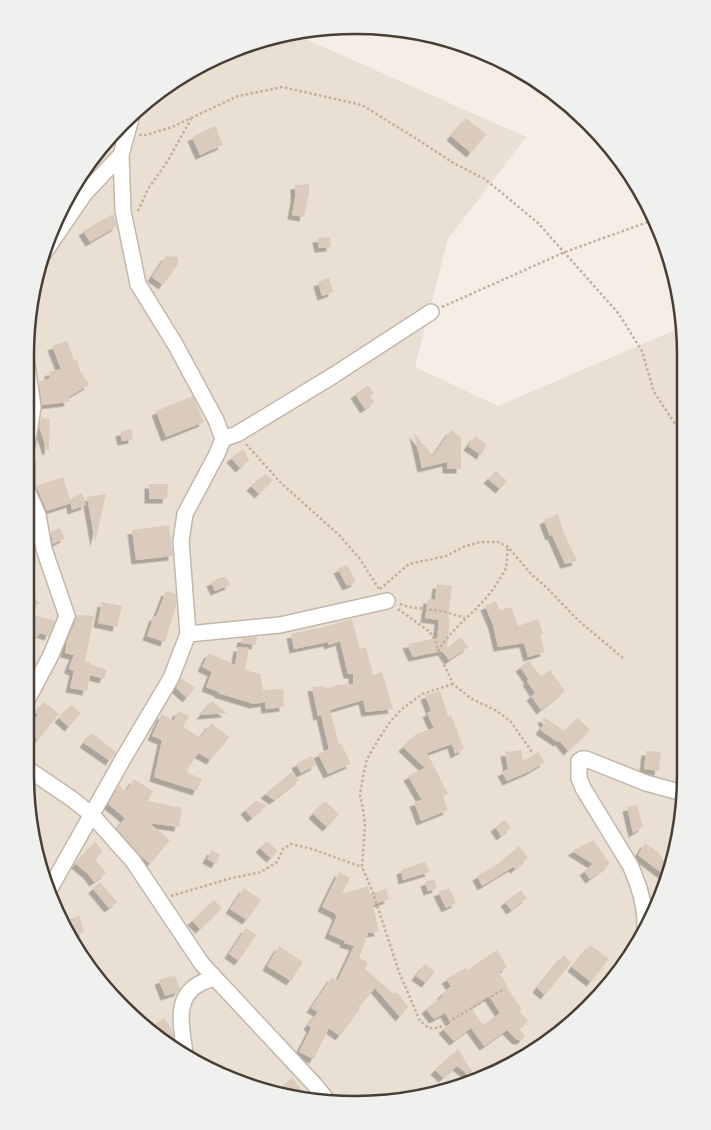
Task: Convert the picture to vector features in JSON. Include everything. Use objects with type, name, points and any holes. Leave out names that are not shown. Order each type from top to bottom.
[{"type":"street","points":[[53,883],[171,678],[188,634],[181,541],[185,514],[217,454],[222,440],[212,411],[138,284],[123,211],[121,155],[129,127]]},
{"type":"street","points":[[58,233],[85,193],[121,155]]},
{"type":"street","points":[[222,440],[237,434],[334,375],[431,312]]},
{"type":"street","points":[[34,506],[38,515],[44,549],[67,616],[34,686]]},
{"type":"street","points":[[188,634],[280,625],[383,595]]},
{"type":"street","points":[[645,914],[644,904],[630,865],[583,788],[580,778],[579,761],[586,759],[646,783],[677,791]]},
{"type":"street","points":[[34,773],[92,815],[133,861],[202,964],[322,1094]]},
{"type":"street","points":[[184,1046],[181,1014],[183,1001],[189,991],[199,984],[214,978]]},
{"type":"path","points":[[127,134],[146,135],[172,127],[238,96],[282,87],[362,105],[455,164],[485,179],[538,222],[619,314],[642,351],[654,392],[677,427]]},
{"type":"path","points":[[127,232],[148,189],[167,162],[192,118]]},
{"type":"path","points":[[431,312],[565,252],[648,222]]},
{"type":"path","points":[[466,618],[442,611],[410,607],[383,595],[409,564],[446,556],[463,546],[480,542],[498,542],[508,547],[531,574],[579,621],[623,658]]},
{"type":"path","points":[[438,651],[496,586],[506,569],[508,547]]},
{"type":"path","points":[[453,684],[422,694],[402,708],[376,742],[367,759],[360,795],[365,825],[362,868],[399,972],[420,1020],[429,1028],[438,1028],[448,1023],[504,989]]},
{"type":"path","points":[[158,900],[228,879],[261,872],[277,862],[283,849],[291,844],[312,849],[362,868]]},
{"type":"shaded area","points":[[304,38],[526,137],[448,239],[415,367],[498,406],[676,329],[677,796],[671,837],[653,898],[623,953],[583,1002],[534,1042],[479,1072],[418,1090],[377,1096],[334,1096],[293,1090],[232,1072],[195,1053],[160,1030],[128,1002],[100,970],[77,935],[58,898],[40,837],[34,796],[34,334],[40,293],[58,232],[77,195],[100,160],[128,128],[160,100],[195,77],[232,58],[272,45]]},
{"type":"building","points":[[466,118],[486,134],[471,153],[451,136]]},
{"type":"building","points":[[215,126],[223,145],[200,155],[192,137]]},
{"type":"building","points":[[309,184],[309,196],[304,217],[292,215],[295,185]]},
{"type":"building","points":[[113,214],[117,226],[90,242],[83,231]]},
{"type":"building","points":[[330,237],[331,247],[319,248],[317,238]]},
{"type":"building","points":[[166,256],[178,257],[178,264],[163,285],[152,277]]},
{"type":"building","points":[[329,278],[333,292],[322,296],[318,282]]},
{"type":"building","points":[[67,341],[74,360],[77,360],[80,370],[89,385],[68,397],[69,402],[42,405],[39,382],[50,378],[49,372],[61,369],[52,346]]},
{"type":"building","points":[[368,385],[374,393],[370,396],[374,402],[365,409],[355,394]]},
{"type":"building","points":[[193,396],[204,422],[166,437],[156,411]]},
{"type":"building","points":[[41,418],[50,419],[49,450],[47,451],[39,426]]},
{"type":"building","points":[[132,429],[133,439],[122,441],[120,432]]},
{"type":"building","points":[[451,430],[461,437],[461,469],[447,469],[447,462],[422,468],[414,433],[433,456]]},
{"type":"building","points":[[475,436],[487,444],[481,455],[468,446]]},
{"type":"building","points":[[243,449],[249,460],[240,468],[231,458]]},
{"type":"building","points":[[496,471],[507,481],[500,489],[488,479]]},
{"type":"building","points":[[265,474],[273,480],[259,494],[251,486]]},
{"type":"building","points":[[63,477],[71,503],[47,511],[36,486]]},
{"type":"building","points":[[149,484],[168,484],[167,499],[149,499]]},
{"type":"building","points":[[82,493],[86,505],[72,510],[70,499]]},
{"type":"building","points":[[106,494],[95,542],[87,497]]},
{"type":"building","points":[[558,514],[563,531],[577,561],[565,564],[552,535],[550,536],[544,520]]},
{"type":"building","points":[[169,525],[173,556],[136,560],[132,530]]},
{"type":"building","points":[[60,528],[65,538],[53,544],[51,532]]},
{"type":"building","points":[[347,565],[356,582],[347,586],[338,569]]},
{"type":"building","points":[[226,577],[230,585],[215,591],[211,582]]},
{"type":"building","points":[[437,584],[452,586],[447,648],[461,637],[468,647],[449,660],[442,651],[413,657],[407,644],[437,638],[439,620],[425,618],[428,599],[435,600]]},
{"type":"building","points":[[166,591],[176,594],[176,606],[165,642],[147,636]]},
{"type":"building","points":[[34,598],[40,603],[34,607]]},
{"type":"building","points":[[496,601],[500,610],[511,607],[518,626],[538,619],[543,634],[540,635],[545,652],[528,657],[524,643],[498,647],[493,625],[485,606]]},
{"type":"building","points":[[102,602],[122,606],[117,627],[98,623]]},
{"type":"building","points":[[34,615],[55,621],[49,636],[40,633],[34,641]]},
{"type":"building","points":[[76,615],[94,616],[85,661],[107,670],[104,679],[90,675],[87,691],[70,688],[74,671],[69,669],[69,667],[74,655],[65,653]]},
{"type":"building","points":[[352,619],[360,649],[366,647],[373,675],[382,672],[393,709],[366,712],[363,700],[330,710],[339,744],[341,743],[351,764],[328,774],[318,754],[329,749],[321,715],[318,716],[312,687],[324,686],[325,689],[338,685],[353,684],[353,674],[348,674],[340,641],[329,645],[328,642],[294,649],[291,634]]},
{"type":"building","points":[[257,637],[256,645],[241,643],[242,638]]},
{"type":"building","points":[[238,647],[249,648],[245,670],[260,674],[263,690],[283,689],[284,707],[266,709],[265,702],[254,704],[218,693],[206,687],[212,672],[202,667],[209,653],[235,665]]},
{"type":"building","points":[[529,661],[541,677],[550,670],[565,691],[541,710],[531,696],[535,693],[520,667]]},
{"type":"building","points":[[181,678],[195,688],[187,698],[176,688]]},
{"type":"building","points":[[440,691],[448,716],[451,715],[464,749],[455,754],[452,744],[427,753],[448,794],[443,796],[448,810],[421,821],[414,802],[422,800],[408,776],[425,768],[403,747],[416,734],[434,728],[427,713],[431,711],[425,695]]},
{"type":"building","points":[[212,701],[227,713],[201,715]]},
{"type":"building","points":[[44,702],[59,714],[38,740],[34,737],[34,720],[38,715],[35,712]]},
{"type":"building","points":[[71,705],[81,713],[69,727],[59,718]]},
{"type":"building","points":[[178,711],[189,716],[183,727],[200,738],[211,723],[229,737],[211,760],[198,753],[186,772],[202,779],[197,791],[154,777],[162,740],[152,736],[162,714],[173,721]]},
{"type":"building","points":[[544,717],[564,731],[578,718],[590,730],[568,751],[560,741],[558,742],[540,730],[545,723],[542,720]]},
{"type":"building","points":[[92,733],[116,752],[110,761],[84,743]]},
{"type":"building","points":[[521,750],[523,761],[538,752],[545,762],[507,781],[502,772],[508,769],[505,752]]},
{"type":"building","points":[[646,751],[661,752],[659,771],[644,769]]},
{"type":"building","points":[[311,756],[316,765],[301,773],[296,764]]},
{"type":"building","points":[[292,772],[299,780],[274,800],[265,794]]},
{"type":"building","points":[[134,779],[153,791],[148,801],[182,808],[179,827],[149,823],[170,840],[150,864],[117,829],[125,818],[108,804],[119,785],[126,791]]},
{"type":"building","points":[[256,801],[267,805],[252,818],[245,810]]},
{"type":"building","points":[[325,801],[339,814],[327,827],[313,814]]},
{"type":"building","points":[[637,805],[643,827],[633,833],[627,807]]},
{"type":"building","points":[[505,820],[511,828],[501,836],[495,827]]},
{"type":"building","points":[[593,840],[610,864],[590,879],[584,871],[593,864],[572,851]]},
{"type":"building","points":[[267,841],[278,851],[271,858],[260,848]]},
{"type":"building","points":[[95,842],[103,851],[95,859],[106,873],[94,882],[76,864]]},
{"type":"building","points":[[645,843],[658,852],[665,862],[662,873],[638,855]]},
{"type":"building","points":[[519,846],[528,858],[515,869],[513,867],[482,886],[477,876],[498,864]]},
{"type":"building","points":[[212,850],[220,855],[216,864],[207,859]]},
{"type":"building","points":[[425,862],[430,872],[403,880],[401,870]]},
{"type":"building","points":[[339,872],[350,878],[342,894],[368,886],[370,894],[386,889],[389,899],[373,905],[379,932],[368,933],[359,958],[368,962],[365,969],[394,994],[396,992],[408,1007],[400,1017],[375,988],[358,1008],[360,1009],[340,1036],[329,1028],[314,1059],[299,1052],[311,1028],[308,1025],[318,1012],[311,1008],[332,977],[338,980],[354,946],[344,943],[345,941],[329,934],[337,916],[322,907]]},
{"type":"building","points":[[434,879],[437,888],[428,891],[425,882]]},
{"type":"building","points":[[100,882],[117,902],[109,908],[93,889]]},
{"type":"building","points":[[244,888],[261,900],[247,920],[230,909]]},
{"type":"building","points":[[449,888],[456,903],[446,908],[438,892]]},
{"type":"building","points":[[521,890],[527,898],[511,910],[505,902]]},
{"type":"building","points":[[214,900],[222,908],[200,929],[192,921]]},
{"type":"building","points":[[79,916],[84,932],[77,935],[69,920]]},
{"type":"building","points":[[246,928],[256,935],[239,961],[229,954]]},
{"type":"building","points":[[590,945],[609,959],[591,982],[572,967]]},
{"type":"building","points":[[279,946],[303,962],[291,981],[267,966]]},
{"type":"building","points":[[497,950],[507,967],[499,972],[522,1009],[519,1011],[528,1021],[519,1029],[524,1034],[524,1038],[517,1040],[507,1030],[484,1046],[471,1028],[454,1041],[443,1029],[451,1023],[445,1013],[434,1019],[426,1009],[443,996],[441,995],[451,986],[446,979],[466,968],[467,970]],"holes":[[[489,996],[500,1013],[483,1025],[471,1008]]]},
{"type":"building","points":[[564,955],[571,963],[545,995],[537,988]]},
{"type":"building","points":[[425,964],[435,972],[426,983],[416,976]]},
{"type":"building","points":[[175,975],[180,989],[178,992],[165,996],[159,980]]},
{"type":"building","points":[[164,1018],[172,1029],[174,1040],[160,1030],[154,1025]]},
{"type":"building","points":[[458,1049],[473,1074],[469,1075],[457,1066],[443,1078],[435,1070]]},
{"type":"building","points":[[292,1078],[303,1091],[293,1090],[281,1087]]}]
